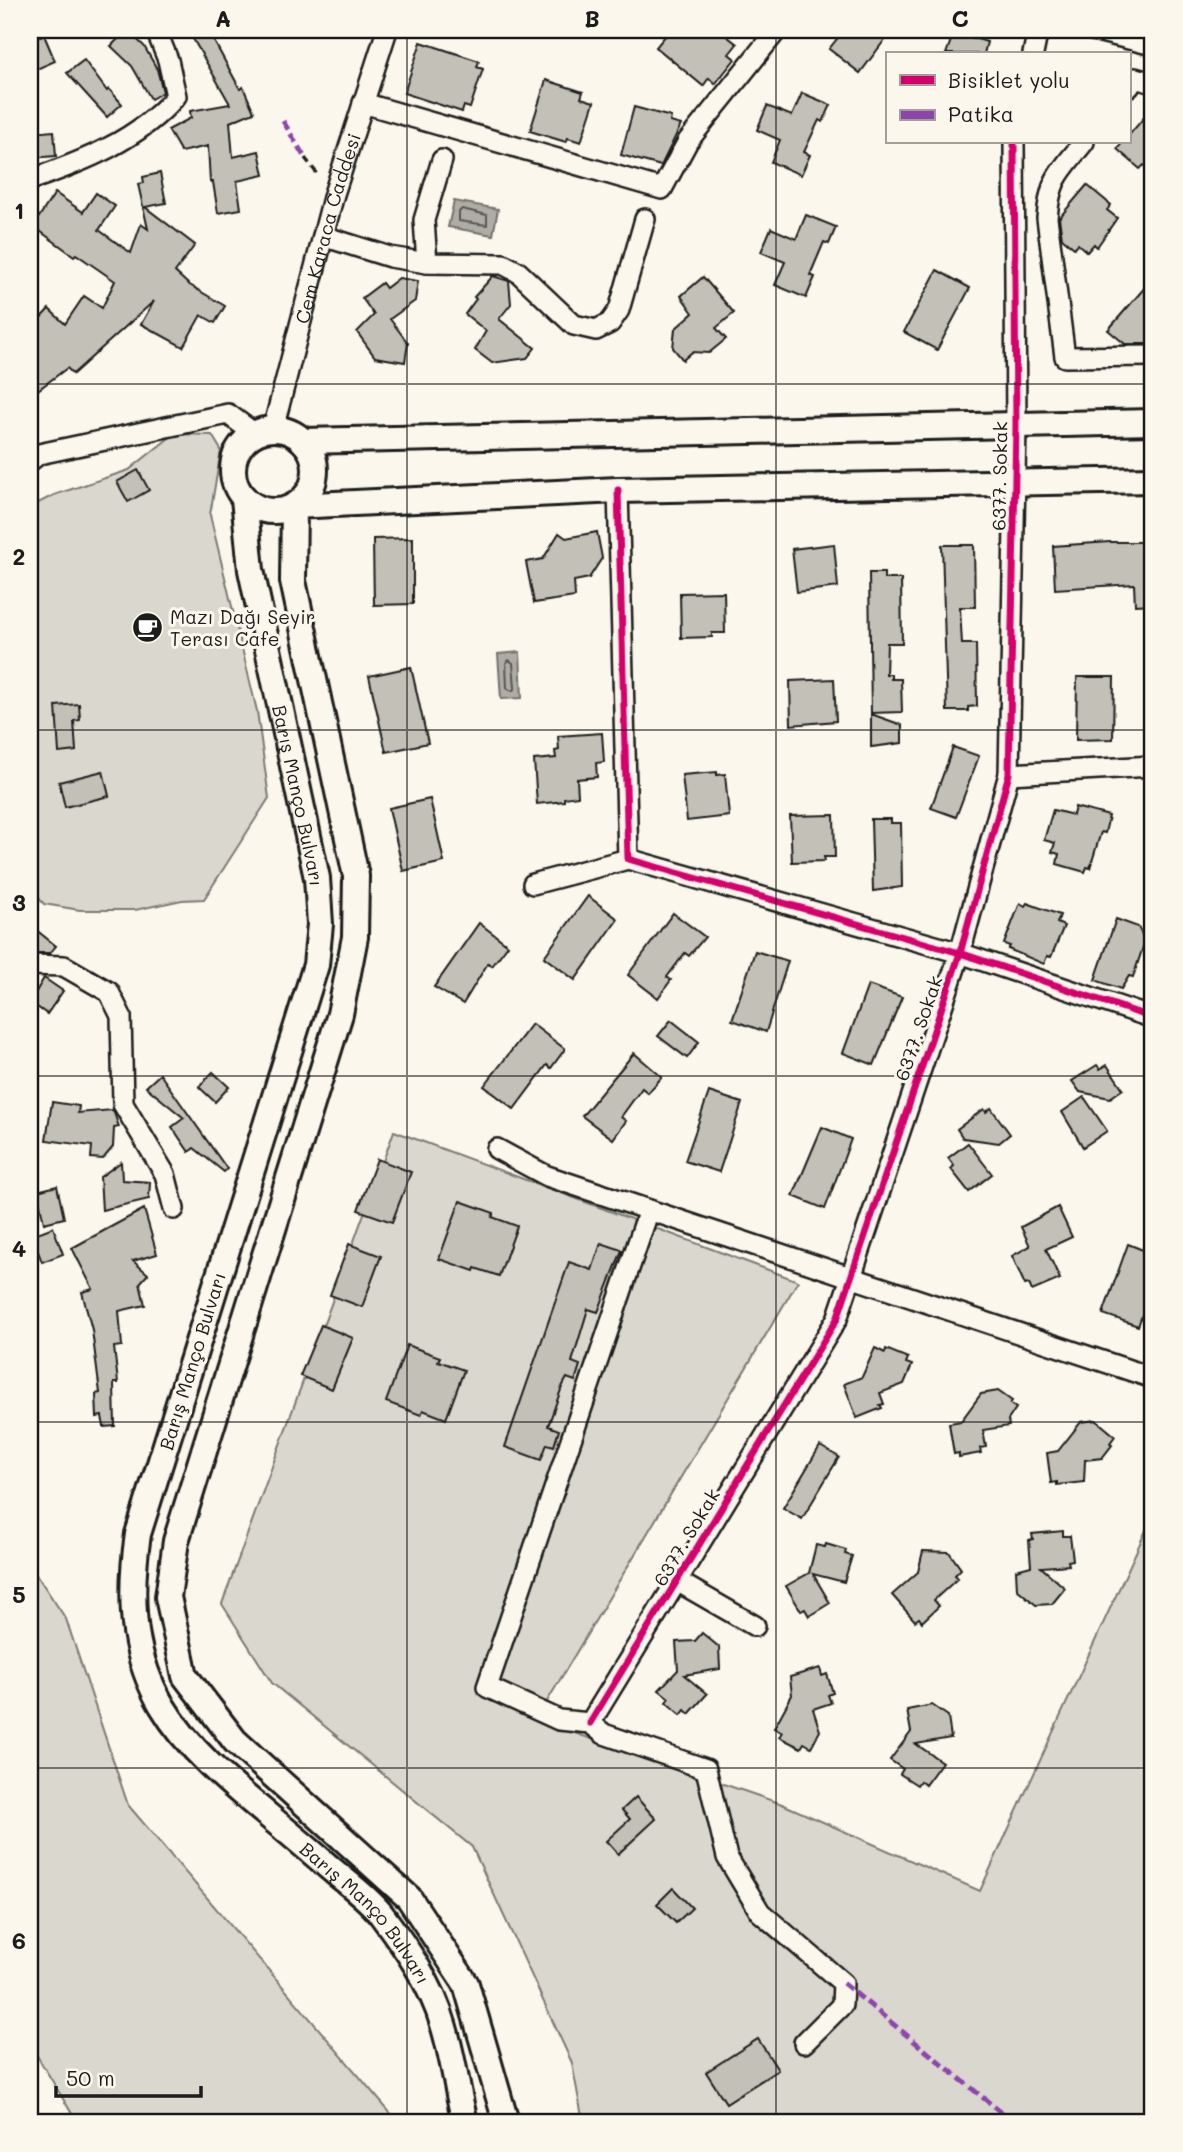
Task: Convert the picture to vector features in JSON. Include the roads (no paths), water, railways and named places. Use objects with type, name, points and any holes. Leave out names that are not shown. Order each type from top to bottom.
[{"type":"main road","points":[[303,441],[1153,422]]},
{"type":"main road","points":[[294,506],[308,494],[315,476],[313,457],[303,441],[289,432],[264,432],[241,446],[234,463],[235,482],[244,498],[262,510],[273,512],[294,506],[618,491],[1153,480]]},
{"type":"main road","name":"Barış Manço Bulvarı","points":[[244,498],[251,570],[317,878],[320,924],[316,965],[138,1534],[132,1574],[132,1611],[139,1654],[156,1697],[201,1759],[379,1912],[420,1973],[443,2023],[465,2122]]},
{"type":"main road","name":"Barış Manço Bulvarı","points":[[294,506],[293,581],[356,876],[355,937],[337,1026],[176,1541],[168,1597],[185,1676],[218,1719],[235,1741],[409,1898],[466,1984],[506,2122]]},
{"type":"street","points":[[30,180],[82,162],[116,143],[170,104],[176,96],[169,60],[156,30]]},
{"type":"street","name":"Cem Karaca Caddesi","points":[[264,432],[387,30]]},
{"type":"street","points":[[363,103],[663,189],[688,141],[777,30]]},
{"type":"street","points":[[1032,52],[1038,30]]},
{"type":"street","points":[[1093,30],[1153,45]]},
{"type":"street","points":[[1130,86],[1135,78],[1153,83]]},
{"type":"street","name":"6377. Sokak","points":[[590,1723],[837,1319],[960,953],[1010,774],[1016,426],[1014,144]]},
{"type":"street","points":[[1082,144],[1052,181],[1047,218],[1065,357],[1153,356]]},
{"type":"street","points":[[427,263],[424,220],[442,160]]},
{"type":"street","points":[[323,236],[390,257],[427,263],[496,263],[509,267],[574,325],[596,330],[610,323],[620,310],[645,219]]},
{"type":"street","points":[[30,461],[39,454],[228,414],[264,432]]},
{"type":"street","points":[[618,491],[628,859]]},
{"type":"street","points":[[1010,774],[1153,766]]},
{"type":"street","points":[[533,884],[628,859],[960,953],[1153,1018]]},
{"type":"street","points":[[30,965],[64,966],[109,992],[121,1016],[122,1104],[165,1174],[174,1209]]},
{"type":"street","points":[[497,1149],[547,1176],[1153,1378]]},
{"type":"street","points":[[649,1210],[487,1687],[559,1720],[590,1723],[604,1734],[706,1769],[726,1857],[760,1912],[843,1983],[842,2005],[804,2043]]},
{"type":"street","points":[[677,1581],[755,1626]]},
{"type":"water","points":[[454,201],[498,209],[493,235],[448,227]]},
{"type":"water","points":[[520,652],[522,698],[501,699],[498,654]]},
{"type":"place","name":"Mazı Dağı Seyir Terası Cafe","points":[[147,627]]}]
